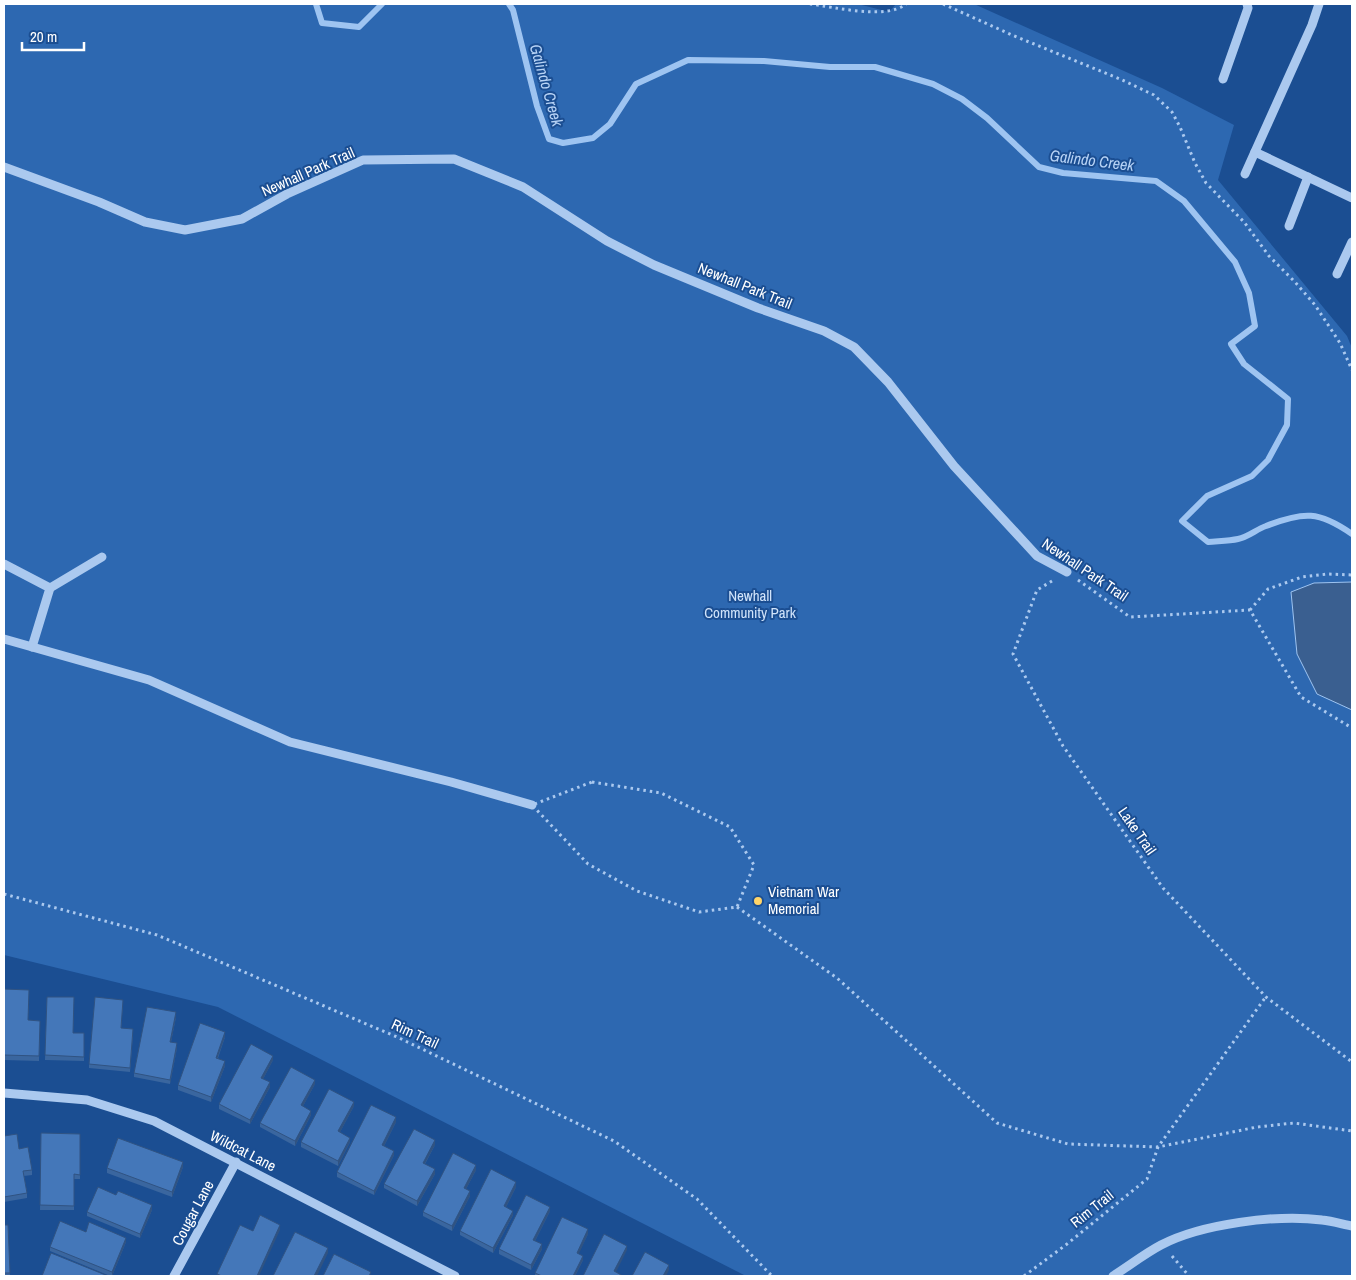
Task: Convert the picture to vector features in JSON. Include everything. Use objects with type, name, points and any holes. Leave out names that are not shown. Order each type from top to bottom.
[{"type":"street","points":[[1224,79],[1248,8],[1247,4]]},
{"type":"street","points":[[1244,174],[1312,25],[1319,4]]},
{"type":"street","points":[[1255,152],[1352,198]]},
{"type":"street","name":"Newhall Park Trail","points":[[4,167],[98,202],[145,222],[185,230],[242,219],[287,194],[363,160],[454,159],[523,187],[607,241],[654,264],[758,308],[824,331],[854,347],[888,382],[954,466],[1037,556],[1067,572]]},
{"type":"street","points":[[1289,226],[1308,177]]},
{"type":"street","points":[[1337,274],[1352,242]]},
{"type":"street","points":[[32,647],[50,588],[102,557]]},
{"type":"street","points":[[4,564],[50,588]]},
{"type":"street","points":[[4,639],[149,680],[290,742],[451,782],[532,805]]},
{"type":"street","name":"Wildcat Lane","points":[[4,1093],[87,1100],[154,1121],[455,1276]]},
{"type":"street","name":"Cougar Lane","points":[[174,1276],[236,1162]]},
{"type":"street","points":[[1113,1276],[1162,1245],[1197,1231],[1238,1223],[1282,1219],[1321,1220],[1352,1226]]},
{"type":"path","points":[[810,4],[886,12],[906,4]]},
{"type":"path","points":[[944,4],[1154,95],[1172,112],[1195,163],[1206,182],[1244,222],[1269,256],[1295,282],[1315,306],[1340,343],[1352,370]]},
{"type":"path","name":"Newhall Park Trail","points":[[1067,572],[1130,616],[1250,610]]},
{"type":"path","name":"Lake Trail","points":[[1067,572],[1037,590],[1013,654],[1063,746],[1163,888],[1266,997],[1352,1062]]},
{"type":"path","points":[[1352,575],[1328,574],[1302,577],[1268,588],[1250,610],[1301,697],[1352,728]]},
{"type":"path","points":[[737,907],[754,865],[730,827],[661,794],[592,782],[532,805],[588,864],[637,891],[699,912],[737,907],[837,978],[997,1123],[1068,1144],[1158,1147],[1257,1127],[1294,1123],[1352,1131]]},
{"type":"path","name":"Rim Trail","points":[[4,894],[157,935],[397,1037],[614,1141],[697,1200],[772,1276]]},
{"type":"path","name":"Rim Trail","points":[[1024,1276],[1067,1244],[1147,1179],[1158,1147],[1266,997]]},
{"type":"path","points":[[1162,1245],[1189,1276]]},
{"type":"green space","name":"Newhall Community Park","points":[[4,4],[858,4],[889,12],[896,4],[974,4],[1162,88],[1234,125],[1218,180],[1347,336],[1352,348],[1352,1276],[746,1276],[218,1007],[4,955]]},
{"type":"shaded area","points":[[1352,582],[1352,710],[1317,694],[1297,654],[1291,592],[1314,583]]},
{"type":"building","points":[[4,989],[29,990],[28,1020],[40,1021],[39,1056],[4,1055]]},
{"type":"building","points":[[47,997],[74,997],[73,1033],[84,1033],[84,1057],[45,1055]]},
{"type":"building","points":[[95,997],[123,1000],[121,1028],[133,1029],[130,1068],[89,1064]]},
{"type":"building","points":[[147,1007],[176,1012],[170,1042],[177,1043],[170,1080],[134,1073]]},
{"type":"building","points":[[200,1023],[225,1032],[216,1058],[225,1061],[211,1097],[178,1085]]},
{"type":"building","points":[[251,1044],[273,1056],[261,1078],[270,1082],[250,1120],[219,1104]]},
{"type":"building","points":[[291,1067],[315,1080],[301,1105],[311,1111],[295,1141],[260,1123]]},
{"type":"building","points":[[329,1089],[354,1102],[338,1131],[350,1138],[338,1161],[301,1142]]},
{"type":"building","points":[[371,1105],[396,1117],[382,1145],[394,1151],[374,1191],[337,1172]]},
{"type":"building","points":[[414,1129],[435,1140],[423,1163],[435,1169],[417,1201],[384,1184]]},
{"type":"building","points":[[41,1133],[80,1134],[80,1175],[74,1174],[74,1206],[40,1205]]},
{"type":"building","points":[[17,1134],[19,1149],[28,1147],[32,1170],[23,1171],[27,1193],[4,1197],[4,1136]]},
{"type":"building","points":[[118,1138],[183,1162],[172,1192],[107,1168]]},
{"type":"building","points":[[453,1153],[476,1165],[464,1188],[470,1191],[452,1226],[423,1212]]},
{"type":"building","points":[[491,1169],[516,1182],[504,1206],[513,1211],[493,1248],[460,1231]]},
{"type":"building","points":[[98,1187],[116,1195],[118,1191],[152,1205],[140,1234],[87,1212]]},
{"type":"building","points":[[526,1195],[550,1207],[533,1240],[542,1244],[531,1265],[499,1249]]},
{"type":"building","points":[[260,1215],[280,1225],[257,1276],[222,1276],[217,1274],[240,1225],[253,1231]]},
{"type":"building","points":[[562,1217],[588,1229],[577,1253],[583,1256],[573,1276],[542,1276],[535,1273]]},
{"type":"building","points":[[60,1221],[86,1232],[89,1222],[126,1238],[112,1272],[50,1247]]},
{"type":"building","points":[[4,1225],[8,1225],[10,1273],[4,1273]]},
{"type":"building","points":[[295,1232],[328,1248],[314,1276],[273,1276]]},
{"type":"building","points":[[604,1234],[627,1246],[614,1271],[623,1276],[583,1276]]},
{"type":"building","points":[[645,1252],[669,1265],[663,1276],[632,1276]]},
{"type":"building","points":[[51,1253],[108,1276],[42,1276]]},
{"type":"building","points":[[334,1254],[371,1272],[369,1276],[323,1276]]},
{"type":"waterway","name":"Galindo Creek","points":[[316,4],[322,23],[359,27],[382,4]]},
{"type":"waterway","name":"Galindo Creek","points":[[509,4],[513,10],[537,106],[549,139],[563,143],[593,138],[610,124],[636,84],[688,60],[764,61],[830,67],[875,67],[933,84],[962,99],[987,118],[1039,167],[1063,173],[1156,181],[1184,201],[1235,262],[1249,293],[1255,326],[1231,344],[1244,364],[1288,399],[1287,425],[1268,460],[1252,476],[1207,496],[1182,521],[1208,542],[1242,538],[1279,521],[1301,516],[1320,517],[1352,534]]},
{"type":"place","name":"Vietnam War Memorial","points":[[758,901]]}]
